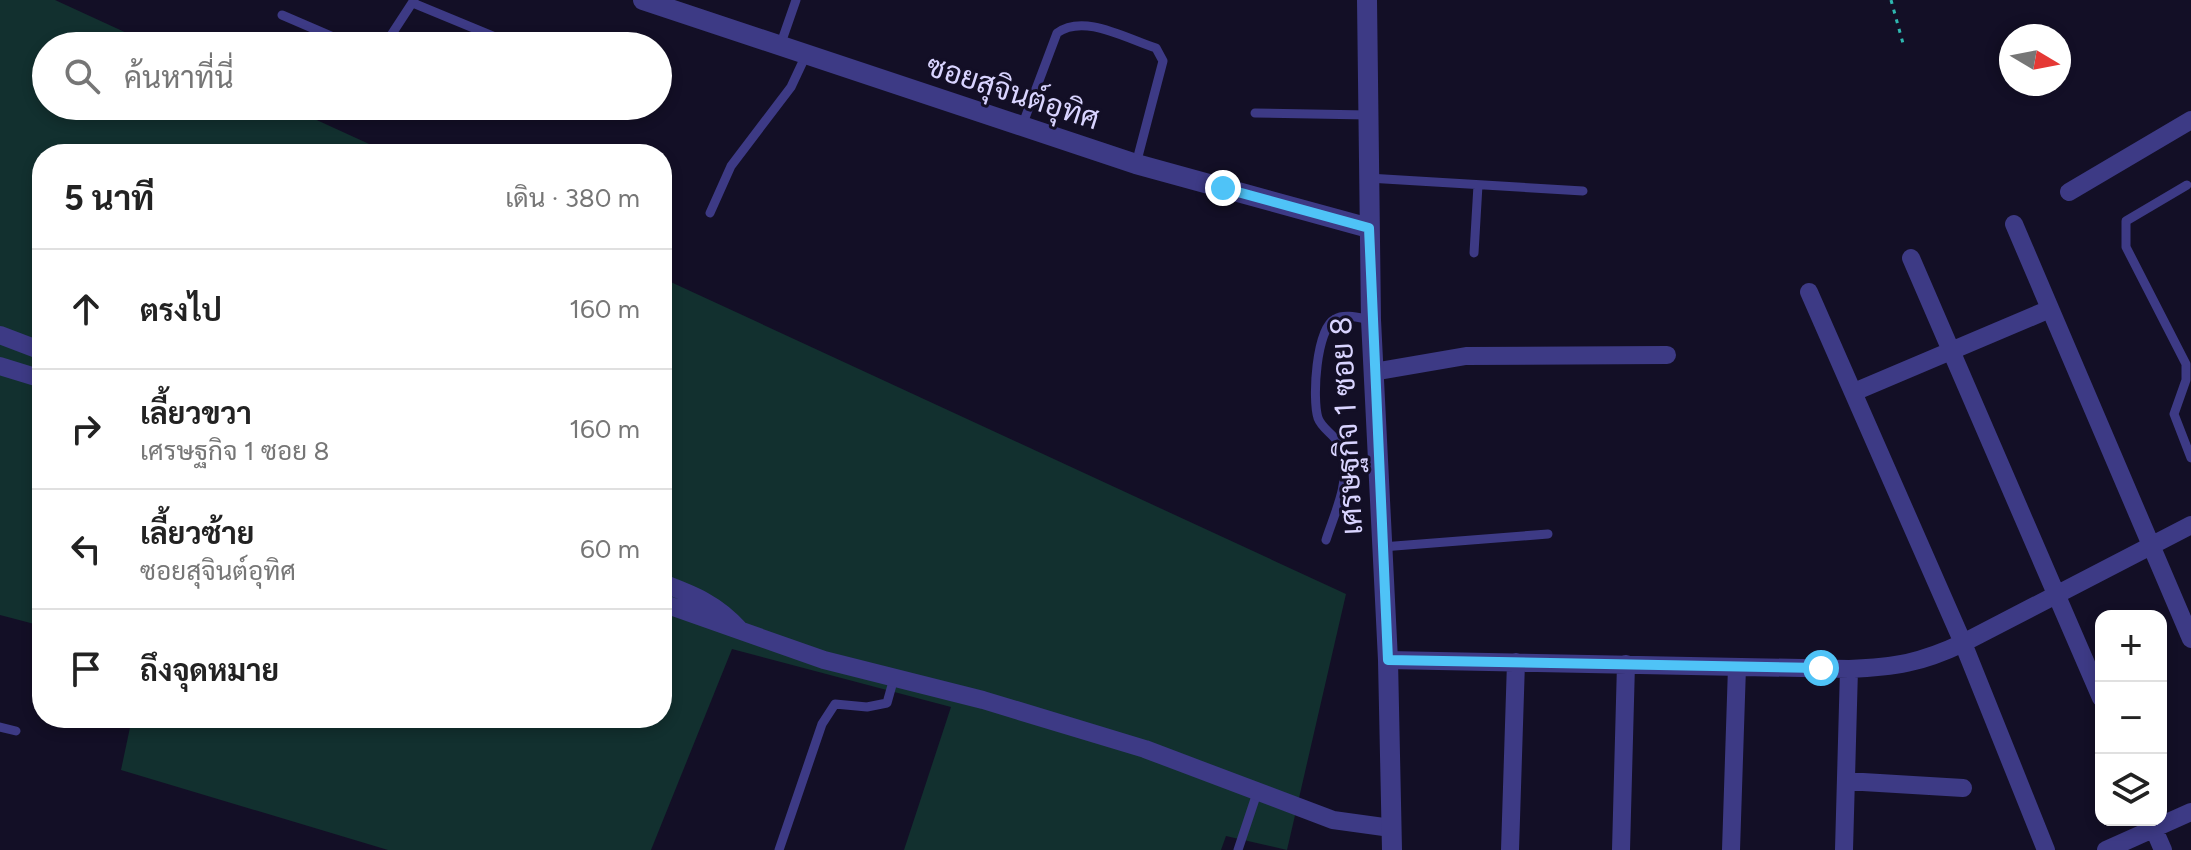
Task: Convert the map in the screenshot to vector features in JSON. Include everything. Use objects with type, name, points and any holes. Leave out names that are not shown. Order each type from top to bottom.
[{"type":"street","name":"ซอยสุจินต์อุทิศ","points":[[643,0],[1136,164],[1369,228]]},
{"type":"street","name":"เศรษฐกิจ 1 ซอย 8","points":[[1367,0],[1371,320],[1388,660],[1392,850]]},
{"type":"street","points":[[2069,192],[2191,120]]},
{"type":"street","points":[[2014,224],[2191,639]]},
{"type":"street","points":[[1911,258],[2059,593],[2095,683]]},
{"type":"street","points":[[1809,292],[1963,643],[2046,850]]},
{"type":"street","points":[[1854,392],[1949,349],[2050,309]]},
{"type":"street","points":[[0,335],[32,347]]},
{"type":"street","points":[[1373,372],[1466,356],[1667,355]]},
{"type":"street","points":[[0,366],[32,376]]},
{"type":"street","points":[[1388,660],[1849,669],[1913,664],[1963,643],[2191,525]]},
{"type":"street","points":[[672,587],[707,600],[722,610],[742,632]]},
{"type":"street","points":[[672,607],[824,660],[1038,715],[1258,790],[1333,820],[1391,828]]},
{"type":"street","points":[[1510,850],[1516,662]]},
{"type":"street","points":[[1621,850],[1626,664]]},
{"type":"street","points":[[1731,850],[1737,667]]},
{"type":"street","points":[[1844,850],[1849,669]]},
{"type":"street","points":[[1846,781],[1963,788]]},
{"type":"street","points":[[2167,819],[2191,812]]},
{"type":"street","points":[[2106,850],[2148,826]]},
{"type":"street","points":[[2153,826],[2163,850]]},
{"type":"lane","points":[[780,46],[796,0]]},
{"type":"lane","points":[[393,32],[413,2],[484,32]]},
{"type":"lane","points":[[282,15],[321,32]]},
{"type":"lane","points":[[1022,126],[1057,33],[1067,25],[1082,23],[1156,48],[1163,61],[1136,164]]},
{"type":"lane","points":[[710,213],[731,166],[791,87],[806,55]]},
{"type":"lane","points":[[1255,113],[1368,115]]},
{"type":"lane","points":[[1368,178],[1583,191]]},
{"type":"lane","points":[[1474,253],[1478,185]]},
{"type":"lane","points":[[2187,185],[2126,221],[2123,233],[2126,247],[2186,364],[2186,380],[2174,414],[2191,458]]},
{"type":"lane","points":[[1326,540],[1346,476],[1344,455],[1335,435],[1320,422],[1313,399],[1325,331],[1333,320],[1344,316],[1371,320]]},
{"type":"lane","points":[[1382,547],[1548,534]]},
{"type":"lane","points":[[779,850],[828,714],[835,704],[867,707],[887,703],[894,678]]},
{"type":"lane","points":[[0,727],[16,731]]},
{"type":"lane","points":[[1238,850],[1258,790]]},
{"type":"path","points":[[1891,0],[1904,47]]},
{"type":"green space","points":[[0,0],[55,0],[125,32],[32,32],[32,120],[317,120],[369,144],[32,144],[32,623],[0,615]]},
{"type":"green space","points":[[672,283],[1346,594],[1287,850],[1226,836],[1221,850],[904,850],[951,707],[732,649],[651,850],[388,850],[121,770],[130,728],[672,728]]},
{"type":"route","points":[[1223,188],[1369,228],[1388,660],[1821,668]]}]
